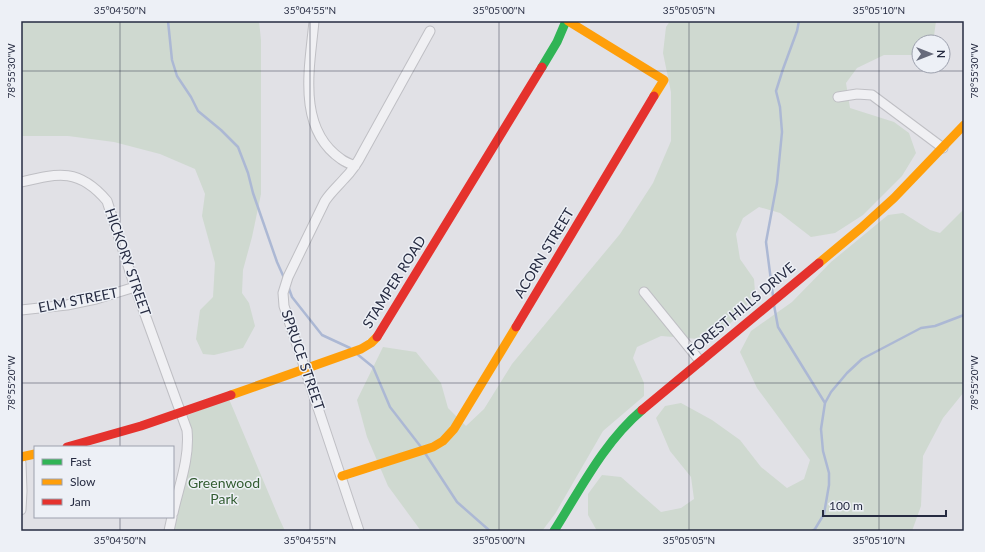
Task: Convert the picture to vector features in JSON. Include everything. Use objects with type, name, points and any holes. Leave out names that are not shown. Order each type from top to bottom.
[{"type":"street","points":[[314,21],[308,90],[311,113],[319,134],[325,143],[341,159],[355,166]]},
{"type":"street","name":"STAMPER ROAD","points":[[71,446],[181,412],[306,368],[366,346],[379,335],[557,42],[567,21]]},
{"type":"street","name":"ACORN STREET","points":[[342,476],[433,447],[443,442],[512,334],[664,80],[567,21]]},
{"type":"street","name":"SPRUCE STREET","points":[[359,531],[306,368],[284,306],[284,293],[286,282],[325,201],[331,192],[344,180],[355,166],[430,31]]},
{"type":"street","points":[[838,98],[857,94],[872,95],[943,148]]},
{"type":"street","name":"FOREST HILLS DRIVE","points":[[554,531],[602,455],[619,432],[638,412],[861,228],[894,198],[964,125]]},
{"type":"street","name":"HICKORY STREET","points":[[21,182],[53,175],[76,177],[98,191],[107,201],[135,287],[187,430],[187,452],[174,509]]},
{"type":"street","name":"ELM STREET","points":[[21,310],[67,305],[96,299],[135,287]]},
{"type":"street","points":[[644,292],[700,361]]},
{"type":"street","points":[[21,457],[34,454]]},
{"type":"street","points":[[21,463],[21,510]]},
{"type":"street","points":[[169,531],[172,518]]},
{"type":"green space","points":[[21,21],[259,21],[261,40],[261,194],[243,270],[242,293],[249,303],[255,326],[243,348],[214,355],[203,354],[196,339],[200,310],[213,297],[215,263],[202,216],[205,194],[195,169],[160,154],[114,142],[68,136],[21,136]]},
{"type":"green space","points":[[670,21],[936,21],[934,34],[911,34],[911,55],[884,55],[857,68],[846,83],[850,108],[894,122],[909,133],[916,153],[902,176],[863,215],[835,233],[811,237],[780,213],[759,207],[743,218],[736,234],[740,259],[754,279],[755,292],[743,311],[716,337],[699,339],[661,336],[637,347],[633,358],[644,383],[644,396],[603,431],[555,514],[542,531],[421,531],[388,486],[367,437],[357,400],[383,347],[416,352],[441,383],[448,408],[466,426],[484,409],[512,364],[620,234],[653,183],[671,141],[671,92],[663,53],[666,27]]},
{"type":"green space","points":[[964,209],[964,392],[943,418],[923,456],[921,506],[912,531],[597,531],[588,515],[588,494],[602,475],[621,477],[661,512],[681,508],[694,499],[691,477],[670,451],[656,418],[665,406],[681,403],[712,420],[740,440],[761,467],[787,488],[804,479],[810,460],[757,388],[740,352],[751,331],[792,302],[831,262],[888,215],[903,213],[930,230],[940,233]]},
{"type":"green space","name":"Greenwood Park","points":[[229,399],[285,531],[174,531],[192,453],[192,435],[188,415]]},
{"type":"waterway","points":[[168,21],[172,60],[177,76],[191,97],[198,111],[221,130],[238,147],[277,262],[285,280]]},
{"type":"waterway","points":[[773,296],[766,242],[777,183],[782,132],[780,107],[776,91],[797,31],[799,21]]},
{"type":"waterway","points":[[288,286],[292,297],[322,335],[350,348]]},
{"type":"waterway","points":[[774,305],[778,327],[825,403]]},
{"type":"waterway","points":[[812,531],[815,529],[824,514],[829,485],[829,473],[823,451],[821,429],[825,403],[831,392],[847,373],[862,359],[921,328],[935,326],[964,315]]},
{"type":"waterway","points":[[357,354],[373,367],[390,407],[421,447]]},
{"type":"waterway","points":[[425,453],[457,502],[490,531]]},
{"type":"traffic: fast","points":[[542,67],[557,42],[566,21]]},
{"type":"traffic: fast","points":[[554,531],[604,452],[628,423],[642,410]]},
{"type":"traffic: slow","points":[[568,21],[664,80],[654,96]]},
{"type":"traffic: slow","points":[[819,263],[894,198],[964,125]]},
{"type":"traffic: slow","points":[[342,476],[433,447],[443,441],[454,429],[516,327]]},
{"type":"traffic: slow","points":[[231,395],[361,349],[377,337]]},
{"type":"traffic: slow","points":[[21,457],[34,454]]},
{"type":"traffic: jam","points":[[377,337],[542,67]]},
{"type":"traffic: jam","points":[[516,327],[654,96]]},
{"type":"traffic: jam","points":[[642,410],[819,263]]},
{"type":"traffic: jam","points":[[71,446],[141,426],[231,395]]}]
